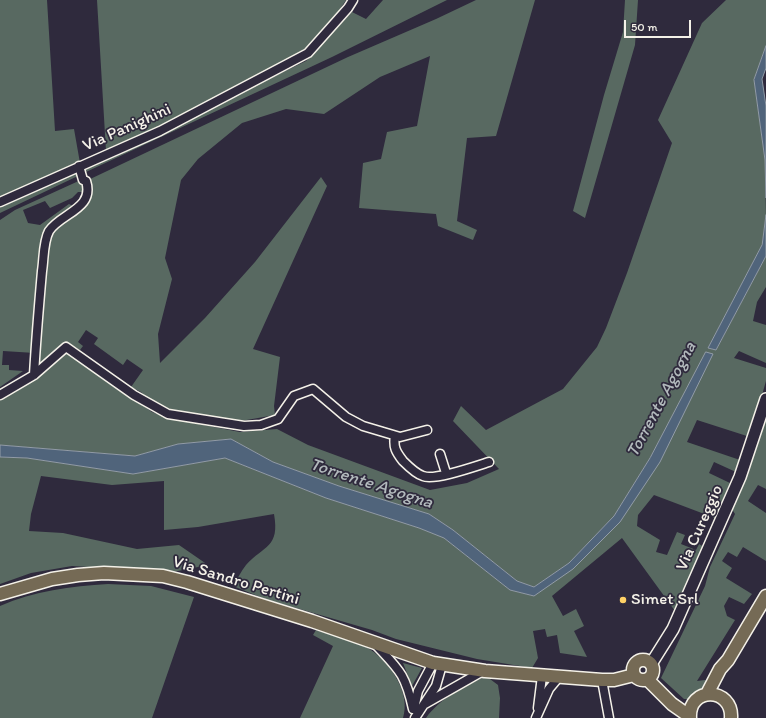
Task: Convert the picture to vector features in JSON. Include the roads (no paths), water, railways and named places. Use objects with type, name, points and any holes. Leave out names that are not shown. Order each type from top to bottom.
[{"type":"main road","name":"Via Cureggio","points":[[652,664],[673,629],[740,477],[766,399]]},
{"type":"main road","name":"Via Sandro Pertini","points":[[0,594],[52,579],[78,575],[104,573],[163,576],[187,582],[297,617],[438,664]]},
{"type":"main road","points":[[707,694],[720,669],[728,660],[766,596]]},
{"type":"main road","points":[[648,680],[654,672],[652,664],[646,660],[638,661],[633,667],[634,675],[640,680],[648,680],[672,704],[690,713],[698,698],[707,694],[719,696],[729,705],[731,718]]},
{"type":"main road","points":[[719,696],[721,682],[728,660]]},
{"type":"main road","points":[[438,664],[485,671],[602,680],[614,680],[634,675]]},
{"type":"street","name":"Via Panighini","points":[[34,375],[45,247],[49,232],[57,223],[82,205],[88,196],[88,187],[86,181],[83,180],[79,166],[160,131],[308,53],[348,8],[353,0]]},
{"type":"street","points":[[0,202],[79,166]]},
{"type":"street","points":[[0,395],[34,375],[66,347],[134,395],[168,414],[244,426],[261,425],[278,419],[294,396],[313,389],[346,417],[363,426],[395,436],[427,430]]},
{"type":"street","points":[[395,436],[394,444],[396,452],[406,464],[422,476],[432,478],[470,469],[489,462]]},
{"type":"street","points":[[440,454],[446,474]]},
{"type":"street","points":[[374,643],[402,673],[408,686],[413,709]]},
{"type":"street","points":[[415,718],[436,686],[438,664]]},
{"type":"street","points":[[410,718],[418,691],[438,664]]},
{"type":"street","points":[[425,704],[485,671]]},
{"type":"street","points":[[536,717],[542,676]]},
{"type":"street","points":[[536,717],[549,689],[559,677]]},
{"type":"street","points":[[602,680],[609,718]]},
{"type":"water","points":[[766,46],[766,68],[762,79],[766,106],[766,198],[765,160],[754,80]]},
{"type":"water","points":[[766,215],[766,256],[716,350],[708,348],[762,245]]},
{"type":"water","points":[[706,352],[713,354],[660,462],[620,522],[573,569],[534,596],[510,590],[444,538],[419,528],[326,498],[225,458],[133,474],[27,458],[0,457],[0,445],[135,456],[178,444],[231,439],[273,462],[339,486],[429,514],[453,530],[517,581],[534,587],[569,563],[614,516],[650,458]]},
{"type":"place","name":"Simet Srl","points":[[623,600]]},
{"type":"water label","name":"Torrente Agogna","points":[[662,400]]},
{"type":"water label","name":"Torrente Agogna","points":[[371,484]]}]
